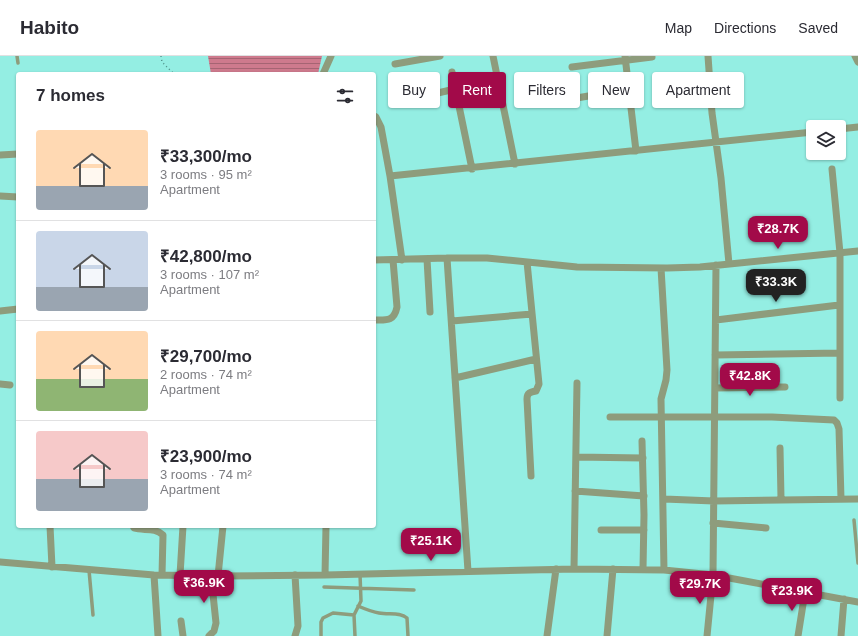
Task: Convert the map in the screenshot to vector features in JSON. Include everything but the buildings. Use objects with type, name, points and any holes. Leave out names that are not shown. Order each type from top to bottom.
[{"type":"street","points":[[324,72],[331,56]]},
{"type":"street","points":[[395,64],[440,56]]},
{"type":"street","points":[[493,56],[515,164]]},
{"type":"street","points":[[708,56],[715,141],[729,264]]},
{"type":"street","points":[[855,56],[858,62]]},
{"type":"street","points":[[625,58],[626,72]]},
{"type":"street","points":[[572,67],[625,58],[652,58]]},
{"type":"street","points":[[459,108],[472,169]]},
{"type":"street","points":[[630,108],[636,151]]},
{"type":"street","points":[[376,117],[381,127],[390,176],[402,260]]},
{"type":"street","points":[[846,128],[858,127]]},
{"type":"street","points":[[390,176],[472,169],[715,141],[806,133]]},
{"type":"street","points":[[0,155],[16,154]]},
{"type":"street","points":[[832,170],[840,253],[840,398]]},
{"type":"street","points":[[0,196],[16,196]]},
{"type":"street","points":[[376,260],[487,258],[585,267],[661,268],[729,264],[858,251]]},
{"type":"street","points":[[447,258],[468,571]]},
{"type":"street","points":[[427,259],[430,312]]},
{"type":"street","points":[[376,320],[389,319],[394,317],[396,313],[397,307],[393,260]]},
{"type":"street","points":[[527,262],[539,384],[536,391],[530,392],[527,399],[531,476]]},
{"type":"street","points":[[707,636],[713,575],[716,265]]},
{"type":"street","points":[[661,268],[667,370],[661,399],[664,499],[664,570]]},
{"type":"street","points":[[716,320],[839,305]]},
{"type":"street","points":[[0,311],[16,310]]},
{"type":"street","points":[[452,322],[532,314]]},
{"type":"street","points":[[715,355],[840,353]]},
{"type":"street","points":[[455,378],[536,359]]},
{"type":"street","points":[[574,569],[577,383]]},
{"type":"street","points":[[0,384],[10,384]]},
{"type":"street","points":[[715,388],[785,387]]},
{"type":"street","points":[[610,417],[772,417],[834,420],[838,423],[839,429],[841,499]]},
{"type":"street","points":[[642,441],[644,496],[643,569]]},
{"type":"street","points":[[780,448],[781,499]]},
{"type":"street","points":[[576,457],[643,458]]},
{"type":"street","points":[[575,491],[644,496]]},
{"type":"street","points":[[664,499],[714,501],[858,499]]},
{"type":"street","points":[[713,523],[766,528]]},
{"type":"street","points":[[50,528],[52,567]]},
{"type":"street","points":[[134,528],[160,532],[163,535],[162,575]]},
{"type":"street","points":[[180,575],[183,528]]},
{"type":"street","points":[[209,636],[214,631],[216,623],[214,576],[222,528]]},
{"type":"street","points":[[325,575],[326,528]]},
{"type":"street","points":[[601,530],[644,530]]},
{"type":"street","points":[[0,563],[154,575],[214,576],[325,575],[556,569],[643,569],[713,575],[858,602]]},
{"type":"street","points":[[547,636],[556,569]]},
{"type":"street","points":[[607,636],[613,569]]},
{"type":"street","points":[[154,575],[158,636]]},
{"type":"street","points":[[295,575],[298,626],[295,636]]},
{"type":"street","points":[[798,636],[805,592]]},
{"type":"street","points":[[841,636],[844,599]]},
{"type":"street","points":[[182,620],[183,636]]},
{"type":"lane","points":[[17,56],[18,63]]},
{"type":"lane","points":[[854,520],[858,563]]},
{"type":"lane","points":[[89,570],[93,615]]},
{"type":"lane","points":[[355,636],[354,615],[361,600],[360,574]]},
{"type":"lane","points":[[324,587],[414,590]]},
{"type":"lane","points":[[358,606],[372,612],[404,615],[407,618],[408,636]]},
{"type":"lane","points":[[321,636],[321,622],[323,618],[333,613],[354,615]]},
{"type":"path","points":[[161,56],[162,62],[172,72]]},
{"type":"shaded area","points":[[208,56],[322,56],[318,72],[211,72]]}]
